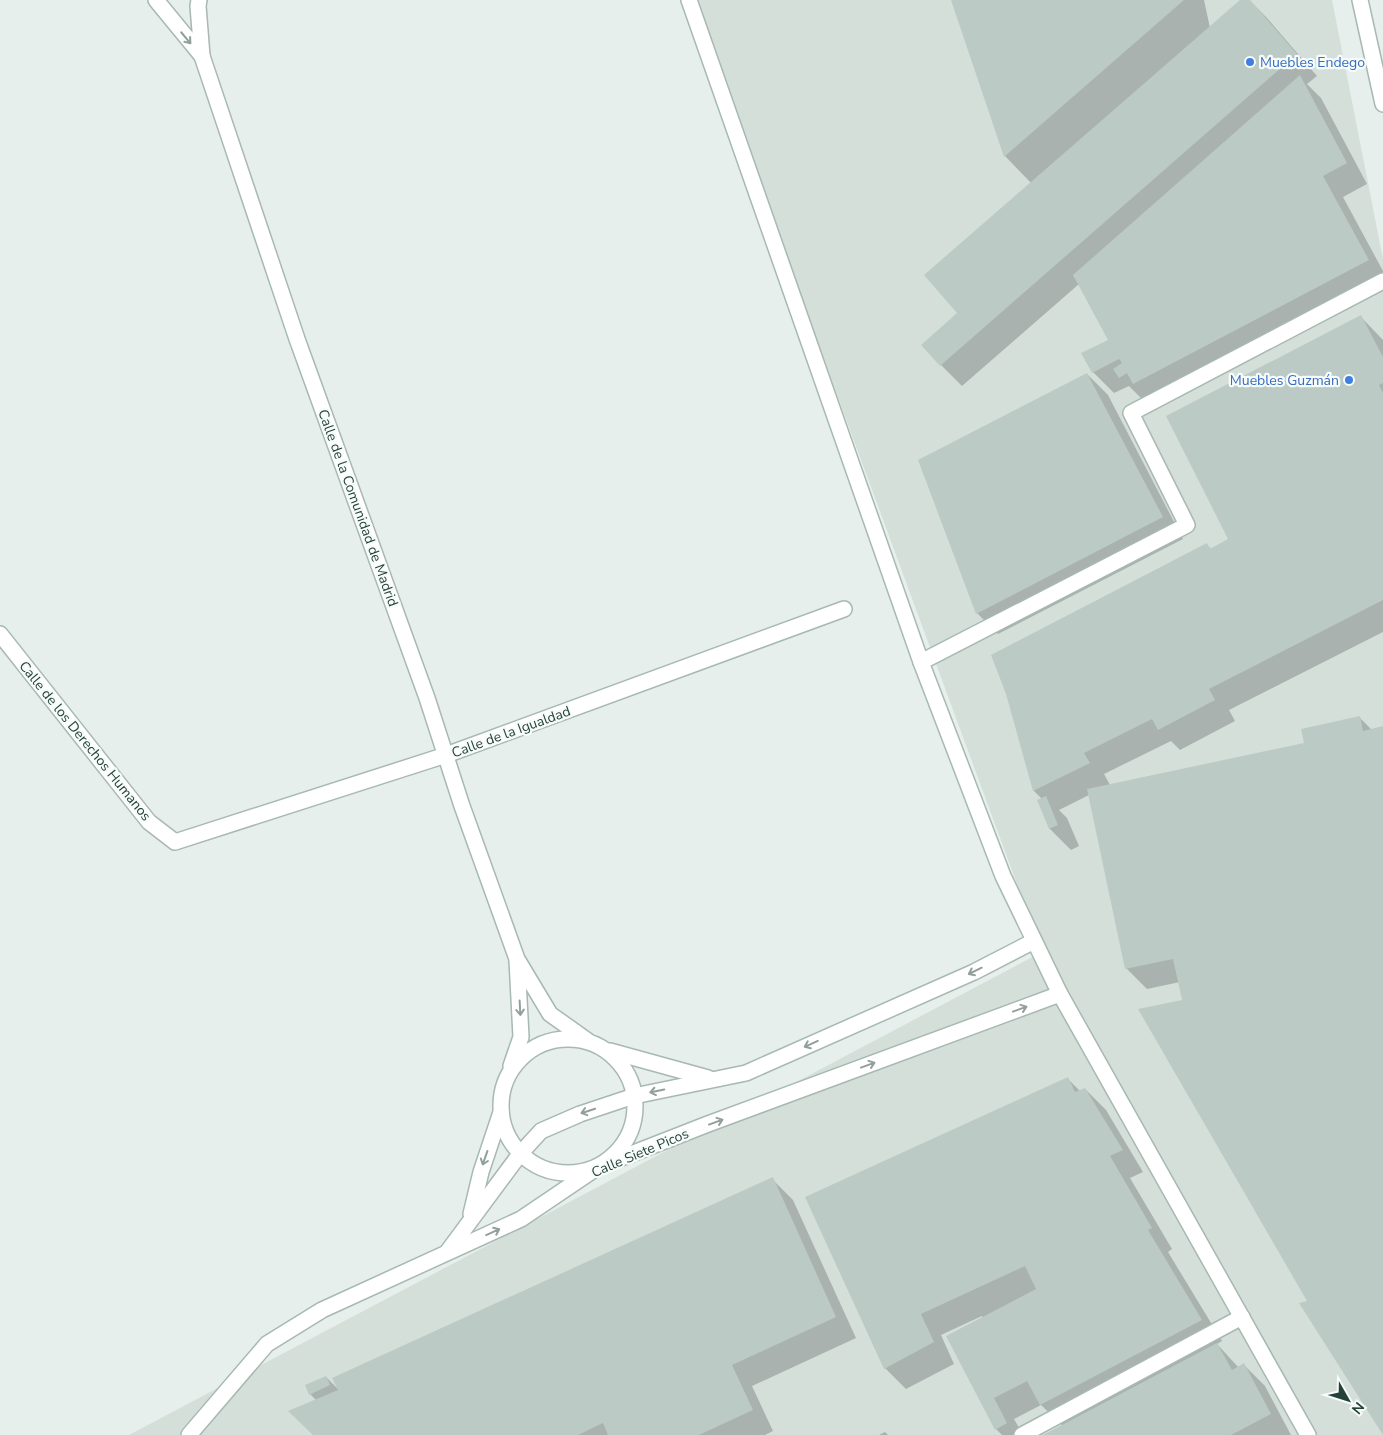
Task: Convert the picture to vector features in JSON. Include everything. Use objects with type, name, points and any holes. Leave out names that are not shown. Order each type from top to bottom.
[{"type":"street","name":"Calle de la Comunidad de Madrid","points":[[156,0],[202,56]]},
{"type":"street","name":"Calle de la Comunidad de Madrid","points":[[199,0],[202,56],[297,339],[427,698],[462,806],[517,959]]},
{"type":"street","points":[[689,0],[921,662],[1003,876],[1060,994],[1308,1435]]},
{"type":"street","points":[[1360,0],[1383,104]]},
{"type":"street","points":[[921,662],[1188,526],[1131,414],[1383,280]]},
{"type":"street","name":"Calle de la Igualdad","points":[[175,842],[446,756],[844,609]]},
{"type":"street","name":"Calle de los Derechos Humanos","points":[[0,634],[149,822],[175,842]]},
{"type":"street","points":[[448,1252],[520,1154],[541,1131],[580,1114],[634,1096],[712,1079],[746,1074],[974,972],[1034,941]]},
{"type":"street","points":[[517,959],[550,1014],[588,1041],[606,1050],[712,1079]]},
{"type":"street","points":[[470,1220],[481,1172],[501,1112],[503,1089],[521,1037],[517,959]]},
{"type":"street","name":"Calle Siete Picos","points":[[189,1435],[267,1344],[322,1310],[521,1219],[598,1167],[708,1124],[1060,994]]},
{"type":"street","points":[[508,1076],[522,1057],[542,1044],[564,1038],[588,1041]]},
{"type":"street","points":[[501,1112],[506,1135],[520,1154],[539,1168],[562,1174],[585,1172],[598,1167],[618,1153],[630,1134],[636,1111],[634,1087],[623,1066],[606,1050]]},
{"type":"street","points":[[1022,1435],[1242,1317]]},
{"type":"shaded area","points":[[692,0],[1332,0],[1383,259],[1383,1435],[129,1435],[1042,952]]},
{"type":"building","points":[[951,0],[1184,0],[1004,157]]},
{"type":"building","points":[[1240,0],[1250,0],[1297,54],[940,366],[921,345],[957,313],[924,275]]},
{"type":"building","points":[[1300,75],[1347,163],[1323,176],[1369,260],[1133,384],[1127,373],[1119,378],[1113,369],[1122,363],[1119,359],[1092,373],[1081,353],[1108,340],[1073,275]]},
{"type":"building","points":[[1361,315],[1383,357],[1383,383],[1379,385],[1383,393],[1383,600],[1209,689],[1215,700],[1158,730],[1152,719],[1084,753],[1090,763],[1033,791],[1006,694],[991,655],[1207,543],[1210,549],[1228,539],[1166,416]]},
{"type":"building","points":[[1087,373],[1163,517],[976,614],[918,460]]},
{"type":"building","points":[[1360,716],[1363,731],[1383,726],[1383,1435],[1299,1303],[1307,1301],[1138,1009],[1182,1000],[1173,959],[1125,969],[1087,789],[1304,743],[1301,729]]},
{"type":"building","points":[[1046,796],[1058,825],[1049,829],[1037,800]]},
{"type":"building","points":[[1068,1077],[1075,1092],[1085,1088],[1123,1150],[1110,1156],[1152,1228],[1148,1230],[1202,1320],[1040,1405],[1027,1381],[994,1398],[1007,1423],[995,1430],[946,1336],[1036,1289],[1025,1266],[921,1314],[934,1342],[884,1369],[805,1197]]},
{"type":"building","points":[[773,1177],[836,1317],[732,1365],[753,1410],[699,1435],[608,1435],[603,1423],[578,1435],[313,1435],[288,1411],[338,1390],[332,1378]]},
{"type":"building","points":[[1217,1343],[1232,1370],[1244,1363],[1271,1414],[1231,1435],[1043,1435]]},
{"type":"building","points":[[326,1376],[330,1385],[309,1395],[305,1385]]},
{"type":"place","name":"Muebles Endego","points":[[1250,62]]},
{"type":"place","name":"Muebles Guzmán","points":[[1349,380]]}]
